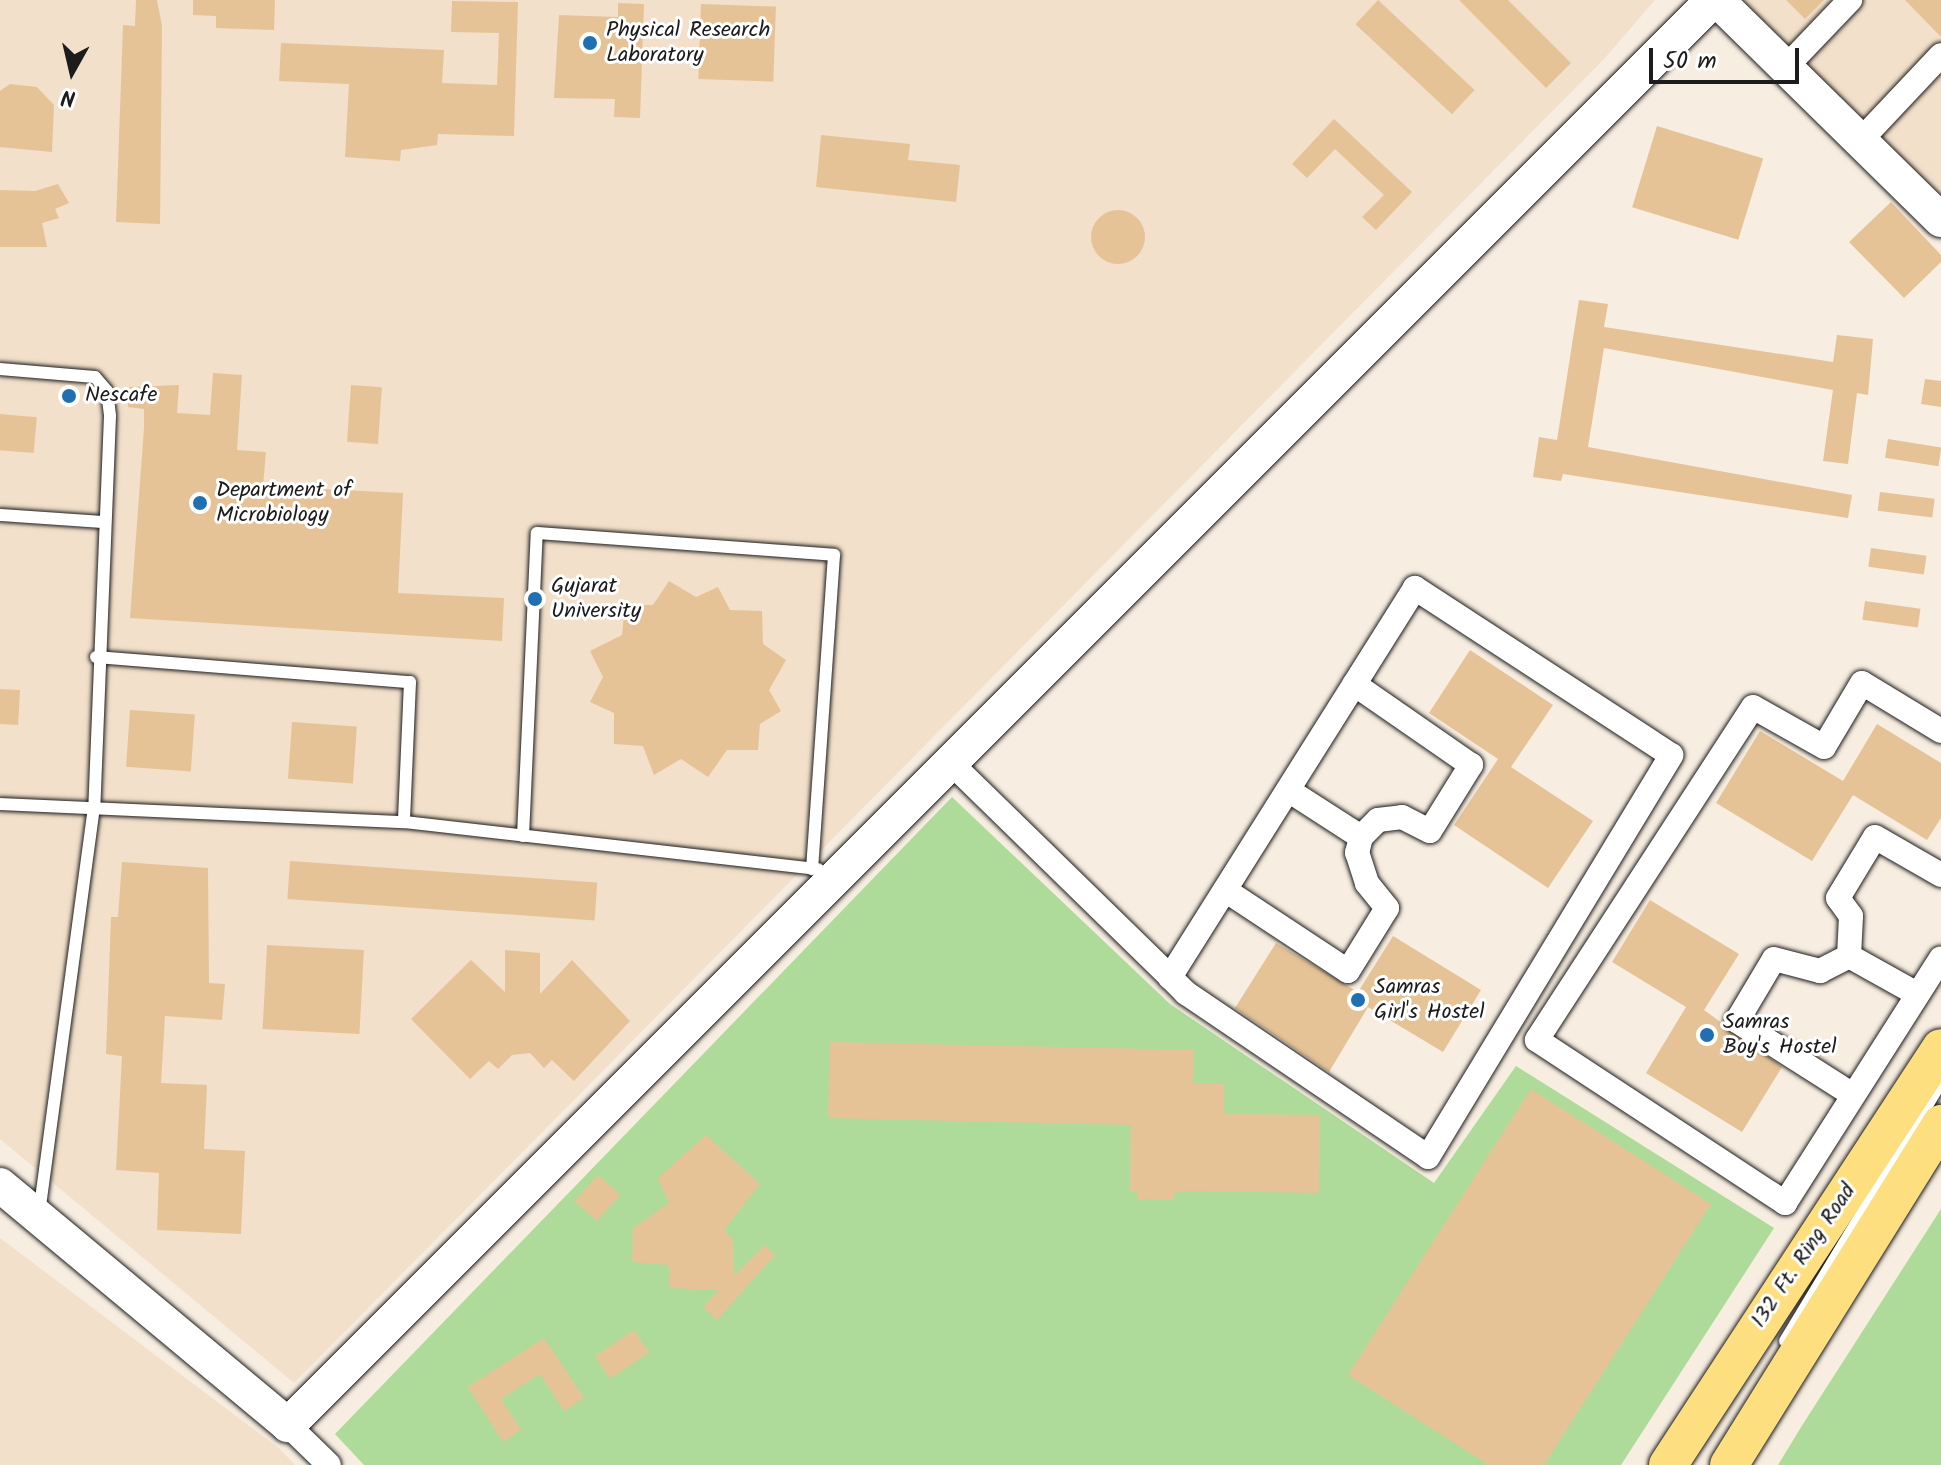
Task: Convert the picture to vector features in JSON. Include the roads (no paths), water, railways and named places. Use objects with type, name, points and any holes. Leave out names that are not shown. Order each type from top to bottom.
[{"type":"main road","name":"132 Ft. Ring Road","points":[[1668,1465],[1941,1048]]},
{"type":"main road","name":"132 Ft. Ring Road","points":[[1729,1465],[1941,1124]]},
{"type":"street","points":[[288,1425],[827,870],[951,763],[1715,0],[1941,220]]},
{"type":"street","points":[[1786,67],[1850,0]]},
{"type":"street","points":[[1860,141],[1941,55]]},
{"type":"street","points":[[951,763],[1170,977],[1428,1157],[1671,755],[1415,588],[1170,977]]},
{"type":"street","points":[[1941,731],[1862,683],[1824,747],[1753,707],[1537,1040],[1785,1203],[1941,958]]},
{"type":"street","points":[[1225,890],[1348,971],[1387,908],[1367,883],[1357,853],[1361,837],[1378,820],[1402,817],[1430,831],[1471,765],[1354,684]]},
{"type":"street","points":[[1288,790],[1361,837]]},
{"type":"street","points":[[1849,956],[1851,916],[1838,898],[1875,837],[1941,875]]},
{"type":"street","points":[[1849,956],[1820,971],[1774,959],[1737,1021],[1853,1095]]},
{"type":"street","points":[[1849,956],[1917,994]]},
{"type":"street","points":[[0,1185],[288,1425],[329,1465]]},
{"type":"lane","points":[[0,369],[65,370],[95,377],[107,391],[104,522],[96,657],[94,807],[39,1216]]},
{"type":"lane","points":[[0,515],[104,522]]},
{"type":"lane","points":[[0,804],[404,822],[523,836],[827,870],[834,555],[537,533],[523,836]]},
{"type":"lane","points":[[96,657],[410,682],[404,822]]},
{"type":"lane","points":[[1779,1352],[1831,1256],[1941,1082]]},
{"type":"lane","points":[[1683,1465],[1726,1394],[1831,1256]]},
{"type":"lane","points":[[1714,1465],[1772,1365]]},
{"type":"place","name":"Physical Research Laboratory","points":[[590,43]]},
{"type":"place","name":"Nescafe","points":[[69,396]]},
{"type":"place","name":"Department of Microbiology","points":[[200,503]]},
{"type":"place","name":"Gujarat University","points":[[535,599]]},
{"type":"place","name":"Samras Girl's Hostel","points":[[1358,1000]]},
{"type":"place","name":"Samras Boy's Hostel","points":[[1707,1035]]}]
